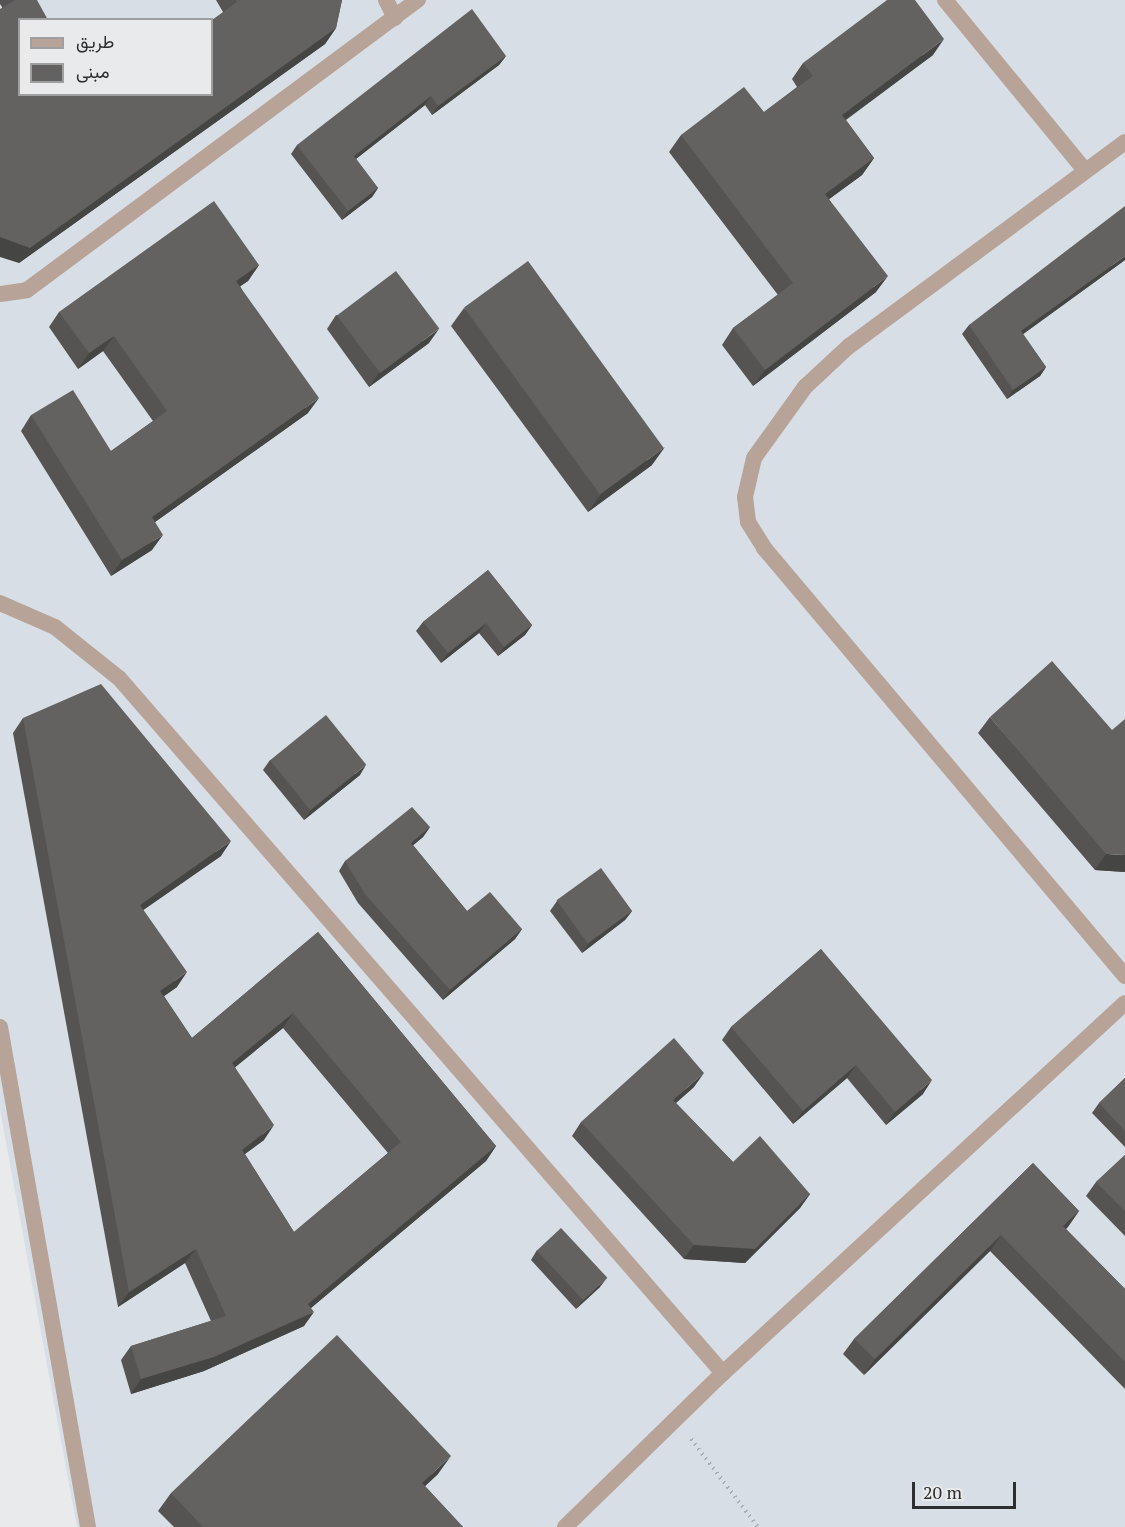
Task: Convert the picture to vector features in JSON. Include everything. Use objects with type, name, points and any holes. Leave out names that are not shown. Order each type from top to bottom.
[{"type":"street","points":[[386,0],[395,18]]},
{"type":"street","points":[[0,294],[27,290],[418,0]]},
{"type":"street","points":[[945,0],[1083,168]]},
{"type":"street","points":[[1125,142],[1083,168],[849,346],[805,387],[754,458],[745,497],[748,522],[764,548],[1125,976]]},
{"type":"street","points":[[0,603],[55,627],[119,678],[723,1373]]},
{"type":"street","points":[[565,1527],[723,1373],[1125,1003]]},
{"type":"street","points":[[0,1027],[88,1527]]},
{"type":"path","points":[[676,1419],[758,1527]]},
{"type":"shaded area","points":[[0,0],[1125,0],[1125,1527],[77,1527],[0,1110]]},
{"type":"building","points":[[15,0],[37,0],[47,18],[18,18],[18,96],[213,96],[213,19],[237,2],[236,0],[342,0],[336,28],[30,248],[0,237],[0,9]]},
{"type":"building","points":[[887,0],[915,0],[944,39],[842,115],[874,158],[825,194],[888,276],[765,370],[733,328],[793,283],[681,135],[744,87],[764,112],[813,76],[803,63]]},
{"type":"building","points":[[472,9],[506,56],[438,106],[431,96],[354,156],[378,188],[348,211],[297,145]]},
{"type":"building","points":[[214,201],[259,265],[236,281],[319,398],[152,517],[163,535],[122,560],[31,415],[73,390],[111,451],[167,411],[114,336],[89,353],[59,312]]},
{"type":"building","points":[[1125,206],[1125,256],[1021,331],[1046,367],[1013,390],[969,325]]},
{"type":"building","points":[[528,261],[664,448],[600,494],[464,307]]},
{"type":"building","points":[[396,271],[439,329],[380,373],[337,316]]},
{"type":"building","points":[[488,570],[532,625],[504,647],[486,623],[448,653],[423,622]]},
{"type":"building","points":[[1052,661],[1112,730],[1125,719],[1125,855],[1106,854],[990,717]]},
{"type":"building","points":[[101,684],[231,841],[140,905],[187,972],[160,991],[192,1038],[318,932],[496,1146],[308,1304],[314,1312],[214,1357],[141,1379],[131,1346],[226,1316],[196,1249],[129,1292],[23,718]],"holes":[[[293,1013],[401,1142],[294,1232],[242,1150],[274,1125],[232,1063]]]},
{"type":"building","points":[[326,715],[366,765],[310,810],[270,760]]},
{"type":"building","points":[[412,807],[430,827],[411,843],[467,911],[490,892],[522,929],[450,990],[365,894],[345,861]]},
{"type":"building","points":[[601,868],[632,911],[588,943],[557,900]]},
{"type":"building","points":[[821,949],[932,1080],[895,1112],[856,1065],[803,1111],[731,1027]]},
{"type":"building","points":[[674,1038],[704,1073],[673,1100],[733,1162],[760,1136],[810,1194],[755,1249],[694,1245],[581,1122]]},
{"type":"building","points":[[1125,1078],[1125,1131],[1099,1103]]},
{"type":"building","points":[[1125,1155],[1125,1211],[1096,1182]]},
{"type":"building","points":[[1033,1163],[1079,1211],[1063,1226],[1125,1289],[1125,1362],[1001,1235],[875,1359],[854,1339]]},
{"type":"building","points":[[561,1228],[607,1278],[583,1300],[537,1251]]},
{"type":"building","points":[[337,1335],[451,1456],[422,1483],[463,1527],[203,1527],[171,1493]]}]
